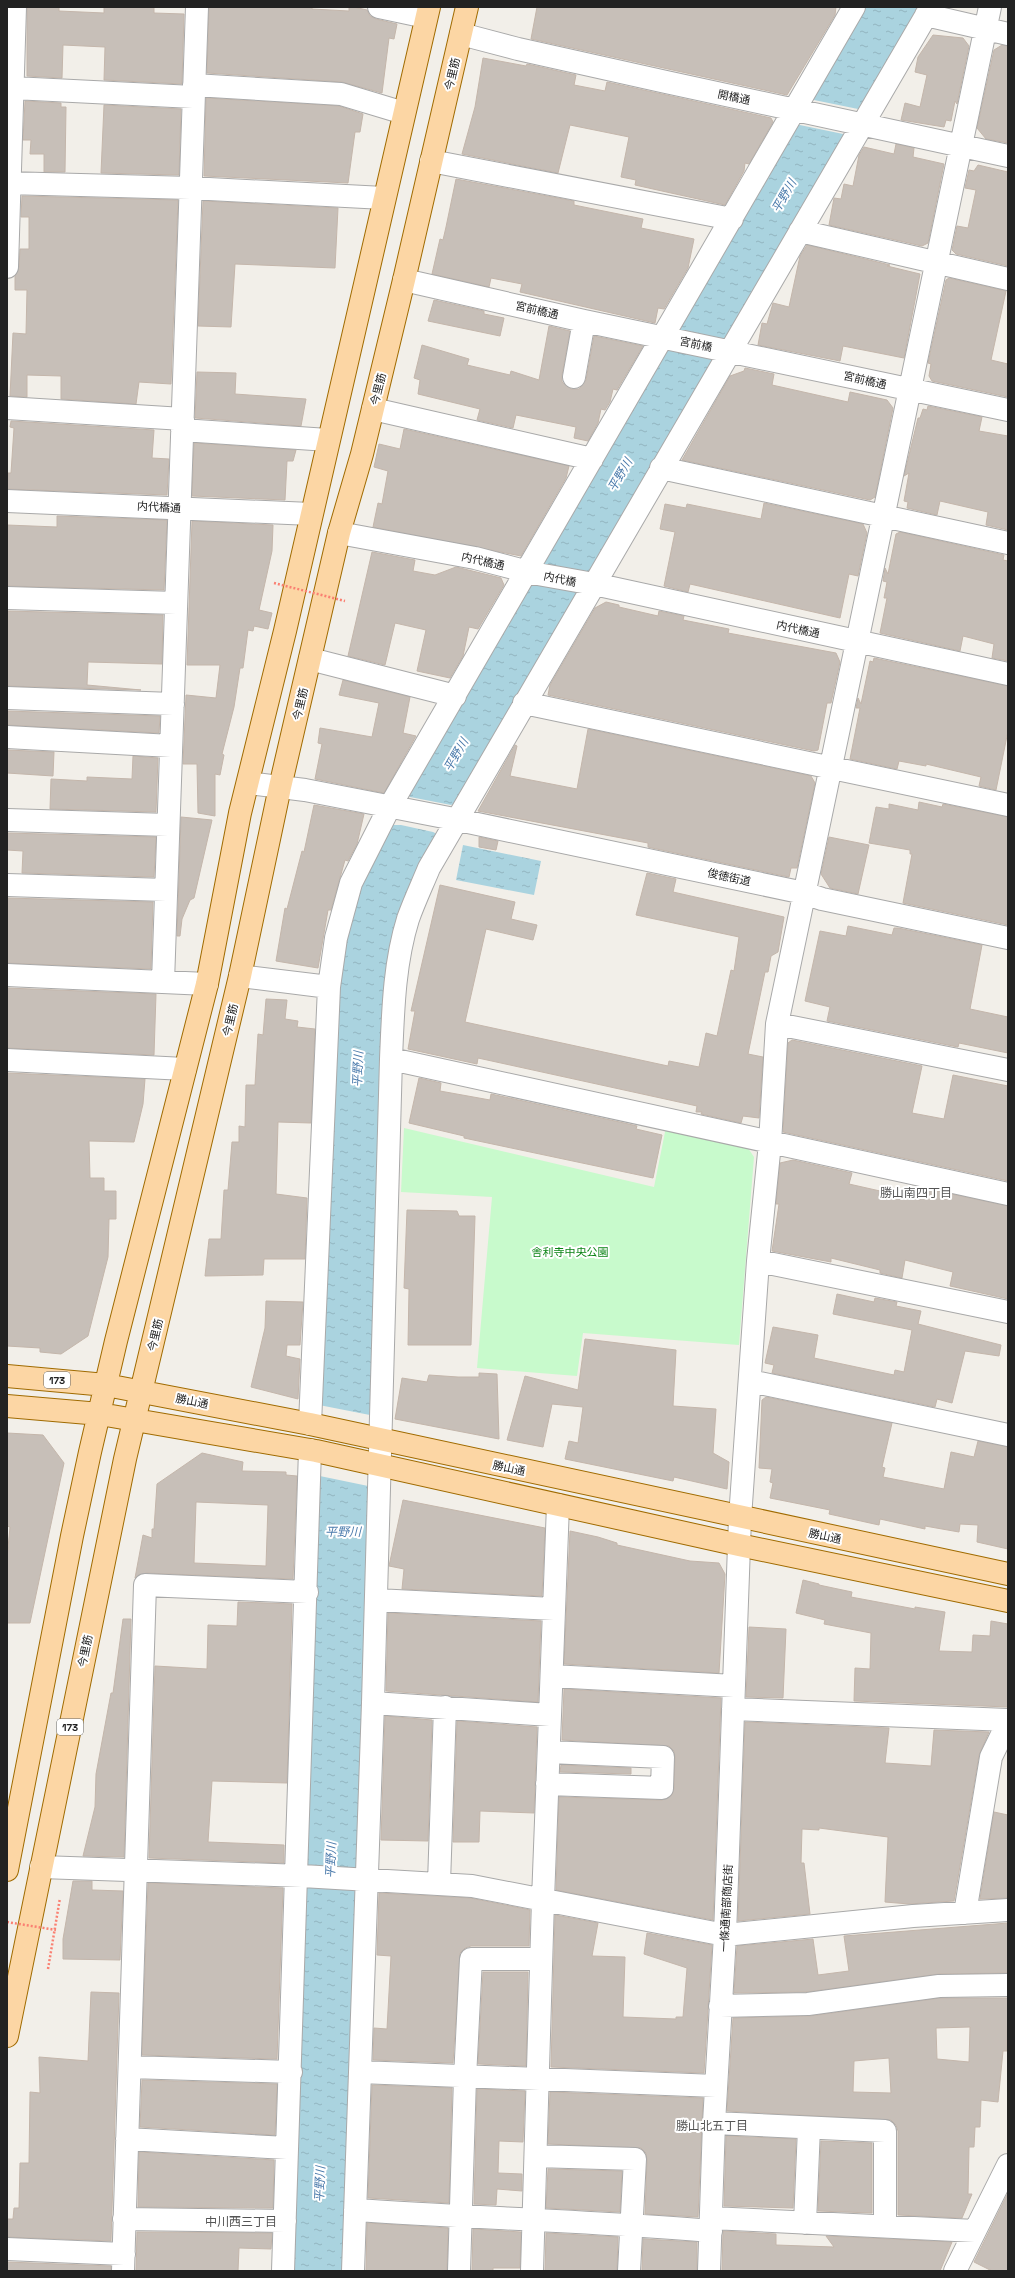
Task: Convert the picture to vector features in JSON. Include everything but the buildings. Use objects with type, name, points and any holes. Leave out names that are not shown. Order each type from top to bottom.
[{"type":"main road","name":"今里筋","points":[[7,2036],[134,1420],[240,976],[280,787],[339,533],[373,409],[467,7]]},
{"type":"main road","points":[[7,1869],[72,1536],[106,1385],[207,984],[248,783],[285,632],[328,440],[428,12]]},
{"type":"main road","name":"勝山通","points":[[7,1376],[106,1385],[314,1425],[740,1518],[1008,1574]]},
{"type":"main road","points":[[7,1406],[100,1414],[313,1451],[377,1464],[739,1546],[1008,1601]]},
{"type":"street","points":[[7,267],[11,33],[15,7]]},
{"type":"street","points":[[163,982],[196,7]]},
{"type":"street","points":[[378,7],[428,12]]},
{"type":"street","points":[[314,1425],[329,988],[336,938],[351,883],[455,696],[529,572],[592,459],[667,337],[732,219],[799,111],[854,7]]},
{"type":"street","name":"一條通南部商店街","points":[[709,2271],[714,2123],[725,1935],[740,1518],[758,1261],[770,1143],[777,1024],[990,7]]},
{"type":"street","points":[[353,2271],[360,2072],[363,1880],[374,1703],[377,1464],[391,1059],[397,972],[408,920],[429,868],[453,819],[524,703],[591,584],[661,468],[727,350],[800,231],[859,123],[929,11],[985,29],[1008,34]]},
{"type":"street","name":"開橋通","points":[[461,34],[526,51],[1008,156]]},
{"type":"street","points":[[11,98],[193,91],[341,94],[404,113]]},
{"type":"street","points":[[431,161],[732,219]]},
{"type":"street","points":[[8,183],[190,188],[384,198]]},
{"type":"street","points":[[800,231],[1008,279]]},
{"type":"street","name":"宮前橋通","points":[[404,280],[584,321],[667,337]]},
{"type":"street","points":[[574,377],[584,321]]},
{"type":"street","name":"宮前橋","points":[[667,337],[727,350]]},
{"type":"street","name":"宮前橋通","points":[[727,350],[910,391],[1008,410]]},
{"type":"street","points":[[7,408],[182,424],[328,440]]},
{"type":"street","points":[[373,409],[592,459]]},
{"type":"street","points":[[661,468],[882,517],[1008,543]]},
{"type":"street","name":"内代橋通","points":[[7,501],[311,514]]},
{"type":"street","name":"内代橋通","points":[[339,533],[475,558],[529,572]]},
{"type":"street","name":"内代橋","points":[[529,572],[591,584]]},
{"type":"street","name":"内代橋通","points":[[591,584],[1008,674]]},
{"type":"street","points":[[7,598],[176,603]]},
{"type":"street","points":[[310,658],[455,696]]},
{"type":"street","points":[[7,698],[173,704]]},
{"type":"street","points":[[524,703],[1008,805]]},
{"type":"street","points":[[7,737],[171,746]]},
{"type":"street","name":"俊徳街道","points":[[248,783],[280,787],[453,819],[804,893],[822,900],[1008,938]]},
{"type":"street","points":[[7,820],[168,825]]},
{"type":"street","points":[[7,885],[166,890]]},
{"type":"street","points":[[7,975],[207,984]]},
{"type":"street","points":[[240,976],[329,988]]},
{"type":"street","points":[[777,1024],[1008,1070]]},
{"type":"street","points":[[391,1059],[1008,1194]]},
{"type":"street","points":[[7,1060],[185,1069]]},
{"type":"street","points":[[758,1261],[1008,1312]]},
{"type":"street","points":[[750,1381],[1008,1435]]},
{"type":"street","points":[[283,2271],[299,1876],[307,1592],[313,1451]]},
{"type":"street","points":[[532,2271],[543,1900],[558,1506]]},
{"type":"street","points":[[7,2249],[123,2262],[145,1585],[307,1592]]},
{"type":"street","points":[[376,1600],[554,1609]]},
{"type":"street","points":[[552,1676],[734,1686]]},
{"type":"street","points":[[374,1703],[550,1715]]},
{"type":"street","points":[[439,1883],[445,1707]]},
{"type":"street","points":[[733,1710],[1008,1721],[991,1756],[965,1913]]},
{"type":"street","points":[[547,1784],[662,1788],[663,1757],[549,1752]]},
{"type":"street","points":[[41,1867],[299,1876],[472,1886],[725,1935],[913,1916],[1008,1910]]},
{"type":"street","points":[[459,2271],[465,2078],[471,1959],[541,1959]]},
{"type":"street","points":[[720,2006],[808,2004],[939,1986],[1008,1985]]},
{"type":"street","points":[[130,2067],[291,2072]]},
{"type":"street","points":[[360,2072],[465,2078],[716,2086]]},
{"type":"street","points":[[714,2123],[885,2131],[885,2226]]},
{"type":"street","points":[[805,2223],[809,2128]]},
{"type":"street","points":[[127,2139],[287,2148]]},
{"type":"street","points":[[536,2156],[635,2159],[629,2271]]},
{"type":"street","points":[[955,2271],[1008,2165]]},
{"type":"street","points":[[355,2210],[461,2218],[534,2219],[631,2224],[711,2225],[805,2223],[975,2231]]},
{"type":"street","points":[[124,2219],[285,2221]]},
{"type":"path","points":[[274,583],[345,600]]},
{"type":"path","points":[[48,1969],[56,1930],[60,1898]]},
{"type":"path","points":[[7,1922],[56,1930]]},
{"type":"green space","name":"舎利寺中央公園","points":[[666,1127],[746,1145],[754,1157],[739,1345],[583,1333],[577,1376],[477,1368],[492,1197],[401,1192],[404,1128],[654,1187]]},
{"type":"water","name":"平野川","points":[[865,7],[921,7],[408,891],[345,2271],[290,2271],[337,978],[346,927],[378,843]]},
{"type":"water","points":[[463,845],[541,861],[534,895],[456,880]]},
{"type":"pier","points":[[809,99],[863,110],[848,135],[795,124]]},
{"type":"pier","points":[[405,792],[410,797],[451,805],[459,802],[439,835],[433,832],[401,825],[386,825]]},
{"type":"pier","points":[[319,1405],[375,1416],[373,1487],[315,1475]]},
{"type":"district","name":"勝山南四丁目","points":[[916,1193]]},
{"type":"district","name":"勝山北五丁目","points":[[712,2126]]},
{"type":"district","name":"中川西三丁目","points":[[241,2222]]}]
